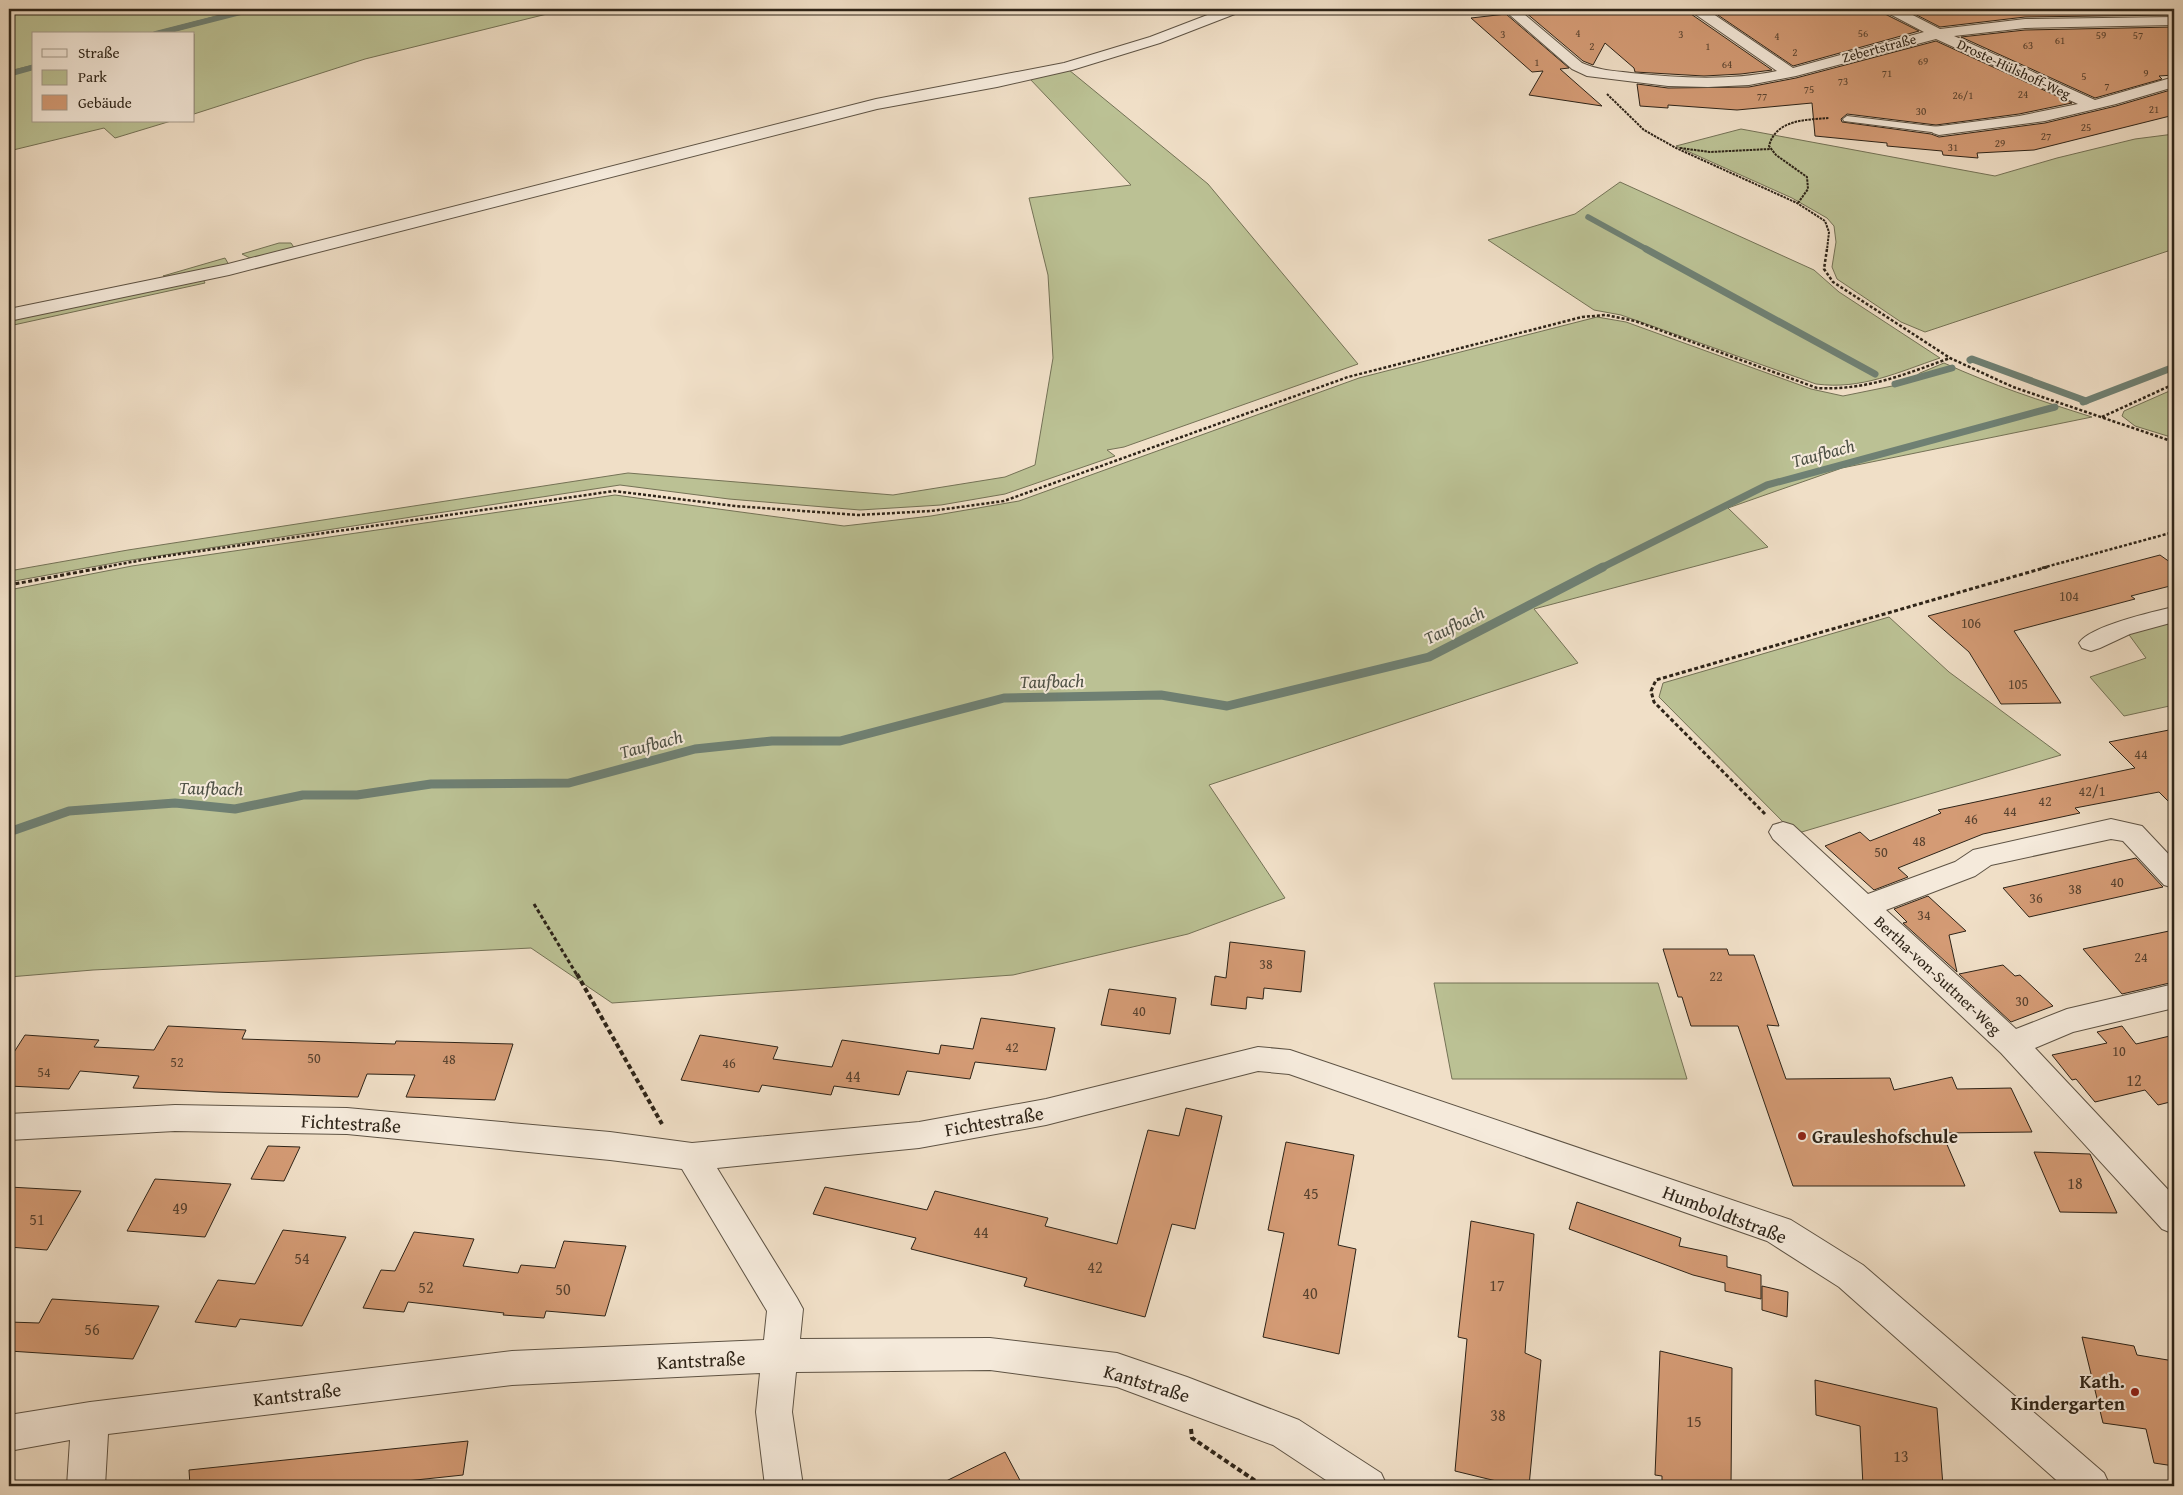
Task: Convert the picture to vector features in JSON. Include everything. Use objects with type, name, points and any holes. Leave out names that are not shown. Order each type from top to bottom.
[{"type":"street","points":[[9,316],[229,270],[876,104],[998,82],[1066,67],[1155,40],[1236,9]]},
{"type":"street","points":[[1510,9],[1577,66],[1587,72]]},
{"type":"street","points":[[1697,9],[1789,72]]},
{"type":"street","name":"Droste-Hülshoff-Weg","points":[[1891,9],[1938,34],[2091,104]]},
{"type":"street","points":[[2104,9],[2134,22]]},
{"type":"street","name":"Zebertstraße","points":[[1587,72],[1668,82],[1750,80],[1789,72],[1896,43],[1979,28],[2039,24],[2174,21]]},
{"type":"street","name":"Droste-Hülshoff-Weg","points":[[1940,130],[1992,125],[2045,116],[2174,82]]},
{"type":"street","points":[[2091,643],[2121,628],[2174,614]]},
{"type":"street","name":"Bertha-von-Suttner-Weg","points":[[1864,907],[1965,868],[1982,857],[2111,830],[2132,833],[2174,878]]},
{"type":"street","name":"Bertha-von-Suttner-Weg","points":[[1783,832],[2012,1044],[2174,1219]]},
{"type":"street","name":"Bertha-von-Suttner-Weg","points":[[2012,1044],[2067,1021],[2174,996]]},
{"type":"street","name":"Fichtestraße","points":[[9,1127],[175,1118],[348,1121],[610,1146],[692,1157],[919,1135],[1046,1112],[1258,1059],[1290,1062]]},
{"type":"street","name":"Humboldtstraße","points":[[1290,1062],[1779,1230],[1851,1276],[2091,1486]]},
{"type":"street","points":[[692,1157],[785,1309],[774,1412],[784,1486]]},
{"type":"street","name":"Kantstraße","points":[[9,1433],[90,1419],[512,1368],[780,1356],[990,1354],[1118,1370],[1187,1394],[1286,1432],[1368,1486]]},
{"type":"street","points":[[86,1486],[90,1419]]},
{"type":"lane","points":[[1847,118],[1940,130]]},
{"type":"path","points":[[1587,72],[1620,109],[1644,130],[1676,148],[1798,203],[1820,217],[1828,226],[1829,232],[1824,269],[1833,282],[1950,358],[2013,387],[2174,442]]},
{"type":"path","points":[[1798,203],[1808,189],[1807,177],[1776,155],[1769,146],[1769,137],[1775,129],[1787,124],[1829,118],[1847,118]]},
{"type":"path","points":[[1676,148],[1710,152],[1771,149]]},
{"type":"path","points":[[9,585],[159,557],[614,491],[736,506],[858,515],[931,511],[1004,501],[1348,377],[1582,317],[1606,315],[1635,321],[1817,388],[1837,390],[1877,384],[1950,358]]},
{"type":"path","points":[[2102,417],[2174,384]]},
{"type":"path","points":[[1783,832],[1654,702],[1652,691],[1656,680],[2174,532]]},
{"type":"path","points":[[534,904],[567,957],[664,1128],[692,1157]]},
{"type":"path","points":[[1187,1394],[1192,1438],[1263,1486]]},
{"type":"green space","points":[[9,9],[244,9],[156,32],[32,32],[32,65],[9,71]]},
{"type":"green space","points":[[258,9],[547,9],[551,13],[365,59],[195,114],[195,32],[171,32]]},
{"type":"green space","points":[[32,69],[32,122],[168,122],[115,138],[104,128],[9,151],[9,75]]},
{"type":"green space","points":[[1069,70],[1208,184],[1358,364],[1124,447],[1107,450],[1115,456],[1005,494],[941,505],[860,510],[729,499],[620,485],[125,561],[9,582],[9,571],[128,550],[628,473],[893,495],[1005,477],[1035,465],[1053,358],[1048,275],[1029,198],[1131,185],[1029,78]]},
{"type":"green space","points":[[1741,129],[1995,176],[2057,158],[2135,139],[2174,134],[2174,249],[1925,332],[1901,322],[1837,279],[1832,267],[1836,242],[1834,226],[1827,218],[1792,198],[1676,146]]},
{"type":"green space","points":[[1620,182],[1814,270],[1839,292],[1940,358],[1864,382],[1833,385],[1816,384],[1621,315],[1594,310],[1488,240],[1575,214]]},
{"type":"green space","points":[[279,243],[291,243],[295,249],[254,260],[242,254]]},
{"type":"green space","points":[[225,258],[229,265],[183,276],[163,276]]},
{"type":"green space","points":[[203,279],[205,283],[9,326],[9,320]]},
{"type":"green space","points":[[1597,317],[1626,322],[1811,389],[1843,396],[1907,383],[1920,373],[1944,363],[2017,392],[2092,417],[1842,468],[1728,508],[1768,547],[1534,609],[1578,663],[1209,785],[1285,898],[1188,934],[1013,975],[612,1003],[531,948],[93,970],[9,977],[9,590],[132,566],[615,495],[844,526],[931,516],[1019,501],[1359,378]]},
{"type":"green space","points":[[2174,389],[2174,438],[2135,426],[2122,416],[2124,411]]},
{"type":"green space","points":[[1889,617],[1949,672],[2061,755],[1795,834],[1659,697],[1663,683]]},
{"type":"green space","points":[[2174,620],[2174,705],[2124,716],[2090,677],[2146,658],[2127,632]]},
{"type":"green space","points":[[1434,983],[1658,983],[1687,1079],[1452,1079]]},
{"type":"building","points":[[1558,9],[1688,9],[1691,14],[1772,70],[1704,76],[1635,72],[1634,68],[1605,43],[1593,65],[1583,61],[1525,12]]},
{"type":"building","points":[[1709,9],[1882,9],[1885,14],[1919,31],[1793,66]]},
{"type":"building","points":[[1905,9],[2174,9],[2174,15],[2025,17],[1940,27]]},
{"type":"building","points":[[1506,14],[1569,68],[1560,69],[1602,106],[1529,95],[1543,71],[1532,72],[1471,18]]},
{"type":"building","points":[[2174,27],[2174,75],[2159,76],[2162,79],[2095,98],[1961,37],[2025,30]]},
{"type":"building","points":[[1936,41],[2072,103],[2019,114],[1936,125],[1847,114],[1841,119],[1842,122],[1931,134],[1939,137],[2045,123],[2116,106],[2174,89],[2174,115],[2034,150],[1977,153],[1978,158],[1943,155],[1942,151],[1887,146],[1887,143],[1815,136],[1812,103],[1737,110],[1668,105],[1668,108],[1640,106],[1637,84],[1668,88],[1749,87],[1796,78]]},
{"type":"building","points":[[2160,555],[2174,565],[2174,585],[2131,596],[2135,599],[2014,631],[2061,703],[2001,704],[1969,652],[1928,616]]},
{"type":"building","points":[[2174,729],[2174,807],[2159,792],[2075,808],[2080,813],[1983,834],[1898,868],[1908,877],[1874,890],[1825,846],[1860,832],[1870,841],[1941,813],[1938,810],[2135,768],[2109,742]]},
{"type":"building","points":[[2136,858],[2163,887],[2029,917],[2003,888]]},
{"type":"building","points":[[1928,896],[1966,931],[1949,935],[1957,972],[1903,923],[1907,922],[1894,909]]},
{"type":"building","points":[[2174,930],[2174,982],[2122,994],[2083,949]]},
{"type":"building","points":[[1230,942],[1305,951],[1301,992],[1264,988],[1263,999],[1247,997],[1246,1009],[1211,1005],[1215,976],[1226,978]]},
{"type":"building","name":"Grauleshofschule","points":[[1663,949],[1727,949],[1729,955],[1754,955],[1779,1026],[1767,1025],[1786,1079],[1890,1078],[1894,1090],[1952,1077],[1957,1089],[2011,1088],[2032,1132],[1942,1133],[1965,1186],[1793,1186],[1738,1026],[1691,1026],[1682,997],[1678,997]]},
{"type":"building","points":[[2003,965],[2015,976],[2020,975],[2053,1006],[2011,1022],[1959,974]]},
{"type":"building","points":[[1109,989],[1176,998],[1170,1034],[1101,1025]]},
{"type":"building","points":[[981,1018],[1055,1028],[1046,1070],[975,1062],[970,1079],[907,1071],[899,1095],[834,1086],[831,1095],[762,1085],[759,1092],[681,1080],[700,1035],[778,1047],[773,1059],[832,1067],[842,1040],[939,1054],[941,1045],[973,1049]]},
{"type":"building","points":[[168,1026],[246,1030],[242,1039],[395,1044],[396,1041],[513,1044],[495,1100],[406,1097],[415,1075],[367,1074],[358,1097],[133,1088],[139,1076],[80,1071],[69,1089],[9,1086],[9,1060],[25,1035],[99,1040],[94,1047],[154,1050]]},
{"type":"building","points":[[2122,1026],[2136,1044],[2174,1035],[2174,1101],[2158,1105],[2145,1090],[2095,1102],[2076,1079],[2072,1080],[2052,1055],[2107,1043],[2097,1032]]},
{"type":"building","points":[[1186,1108],[1222,1116],[1195,1229],[1172,1224],[1145,1317],[1024,1286],[1027,1278],[911,1249],[916,1238],[813,1214],[825,1187],[927,1210],[935,1191],[1048,1218],[1045,1226],[1117,1244],[1148,1130],[1179,1136]]},
{"type":"building","points":[[1286,1142],[1354,1155],[1338,1245],[1356,1249],[1339,1354],[1263,1337],[1284,1233],[1268,1230]]},
{"type":"building","points":[[268,1146],[300,1147],[284,1181],[251,1179]]},
{"type":"building","points":[[2034,1152],[2090,1154],[2117,1213],[2060,1212]]},
{"type":"building","points":[[155,1179],[231,1184],[205,1237],[127,1231]]},
{"type":"building","points":[[9,1187],[81,1191],[47,1250],[9,1247]]},
{"type":"building","points":[[1577,1202],[1681,1238],[1679,1246],[1727,1256],[1727,1267],[1761,1275],[1761,1299],[1725,1291],[1725,1283],[1693,1275],[1569,1229]]},
{"type":"building","points":[[1471,1221],[1534,1234],[1525,1353],[1541,1360],[1529,1486],[1517,1486],[1455,1471],[1467,1339],[1458,1337]]},
{"type":"building","points":[[283,1230],[346,1237],[302,1326],[240,1319],[236,1327],[195,1322],[218,1280],[255,1284]]},
{"type":"building","points":[[414,1232],[474,1239],[463,1266],[518,1273],[521,1265],[555,1268],[564,1241],[626,1246],[605,1316],[546,1311],[544,1318],[503,1315],[504,1313],[408,1302],[404,1312],[363,1308],[381,1270],[395,1271]]},
{"type":"building","points":[[1762,1286],[1788,1292],[1787,1317],[1762,1310]]},
{"type":"building","points":[[52,1299],[159,1306],[133,1359],[9,1351],[9,1322],[39,1323]]},
{"type":"building","name":"Kath. Kindergarten","points":[[2082,1337],[2134,1346],[2137,1355],[2174,1361],[2174,1466],[2154,1463],[2146,1429],[2103,1423]]},
{"type":"building","points":[[1660,1351],[1732,1368],[1731,1486],[1662,1486],[1662,1476],[1655,1475]]},
{"type":"building","points":[[1815,1380],[1937,1408],[1943,1486],[1863,1486],[1860,1426],[1816,1415]]},
{"type":"building","points":[[468,1441],[463,1475],[359,1486],[190,1486],[189,1470]]},
{"type":"building","points":[[1005,1452],[1023,1486],[936,1486]]},
{"type":"waterway","points":[[163,32],[253,9]]},
{"type":"waterway","points":[[9,74],[32,68]]},
{"type":"waterway","points":[[1588,217],[1648,250]]},
{"type":"waterway","points":[[1646,249],[1875,374]]},
{"type":"waterway","points":[[1970,360],[1972,359],[2086,401]]},
{"type":"waterway","name":"Taufbach","points":[[2086,401],[2174,367]]},
{"type":"waterway","points":[[1895,384],[1952,368]]},
{"type":"waterway","name":"Taufbach","points":[[1603,567],[1767,485],[2055,407]]},
{"type":"waterway","name":"Taufbach","points":[[9,832],[69,811],[175,803],[235,809],[303,795],[357,795],[431,784],[569,783],[695,749],[772,741],[840,741],[1004,698],[1161,695],[1227,706],[1429,657],[1603,567]]},
{"type":"place","name":"Grauleshofschule","points":[[1802,1136]]},
{"type":"place","name":"Kath. Kindergarten","points":[[2135,1392]]}]
